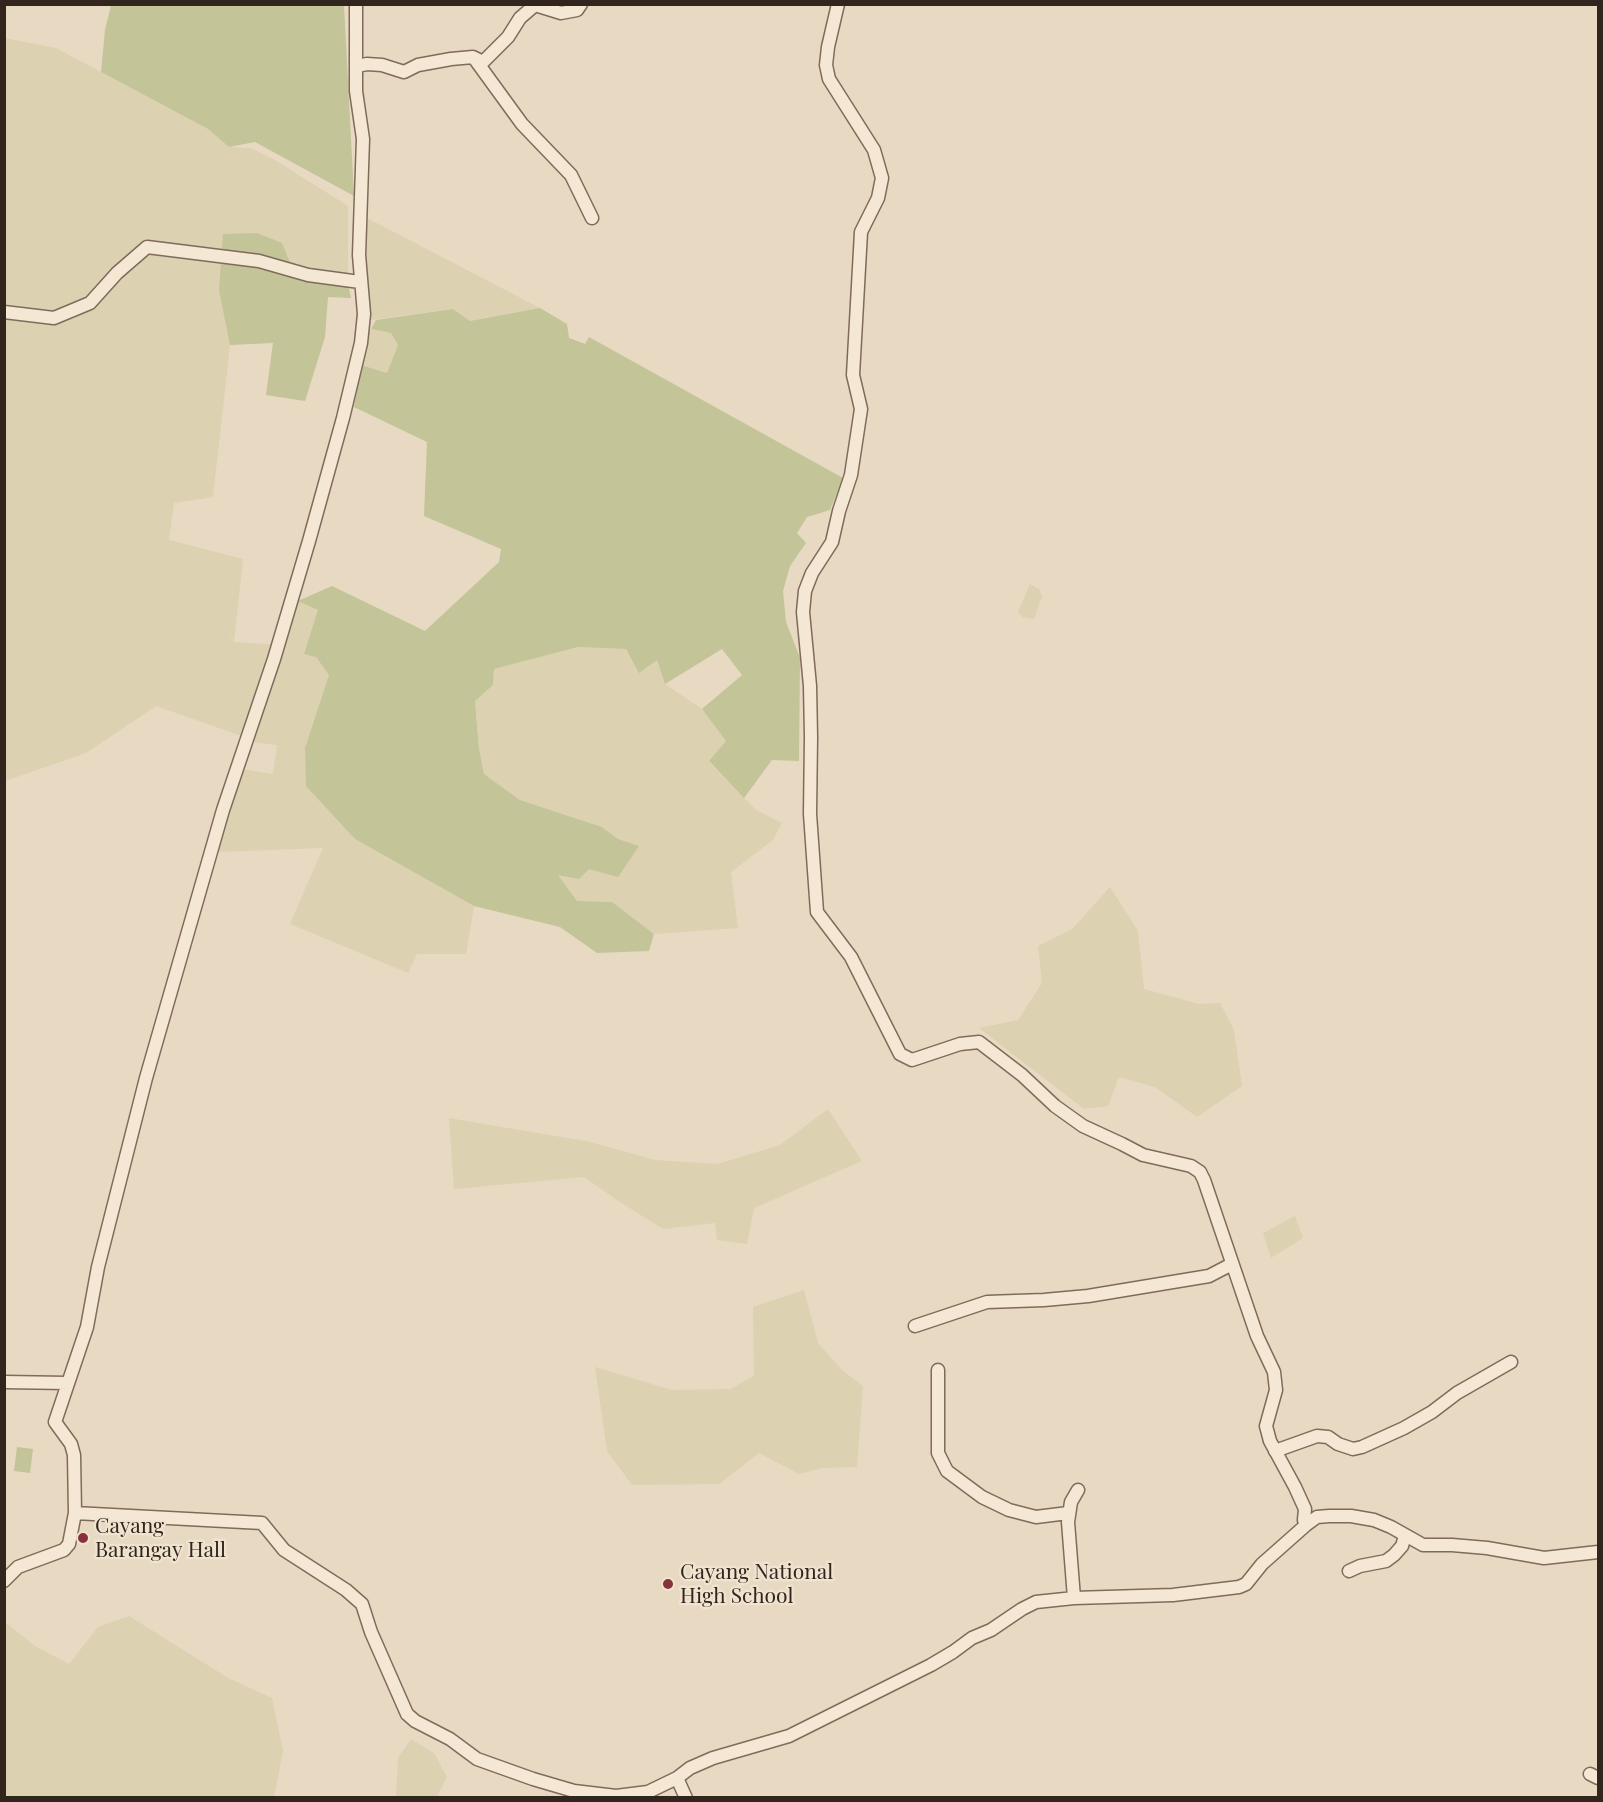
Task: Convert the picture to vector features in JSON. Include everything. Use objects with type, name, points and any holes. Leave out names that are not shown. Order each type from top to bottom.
[{"type":"street","points":[[4,1581],[18,1567],[64,1550],[72,1535],[75,1513],[74,1455],[71,1444],[55,1422],[87,1327],[98,1267],[152,1056],[223,810],[274,659],[343,418],[361,343],[364,314],[358,255],[363,139],[356,92],[356,4]]},
{"type":"street","points":[[357,66],[382,65],[404,72],[418,65],[435,61],[473,57],[483,62],[508,37],[520,18],[535,5],[561,13],[577,10],[581,4]]},
{"type":"street","points":[[838,4],[828,47],[826,65],[829,79],[874,150],[882,178],[878,198],[861,232],[853,375],[861,409],[851,475],[832,542],[818,563],[805,591],[802,612],[809,667],[812,737],[810,814],[817,912],[851,957],[900,1054],[912,1060],[960,1044],[979,1041],[1083,1126],[1143,1155],[1191,1166],[1200,1172],[1257,1336],[1276,1381],[1276,1390],[1266,1426],[1275,1451],[1305,1509],[1306,1525]]},
{"type":"street","points":[[473,57],[522,124],[571,175],[592,218]]},
{"type":"street","points":[[4,312],[54,318],[90,303],[117,273],[147,247],[259,261],[308,275],[360,282]]},
{"type":"street","points":[[915,1326],[987,1302],[1088,1296],[1209,1276],[1232,1264]]},
{"type":"street","points":[[1275,1451],[1317,1436],[1328,1437],[1338,1444],[1353,1449],[1362,1447],[1404,1428],[1511,1362]]},
{"type":"street","points":[[938,1370],[938,1453],[947,1471],[982,1497],[1009,1510],[1036,1517],[1068,1514]]},
{"type":"street","points":[[4,1382],[67,1383]]},
{"type":"street","points":[[1074,1598],[1068,1514],[1071,1502],[1078,1490]]},
{"type":"street","points":[[75,1513],[262,1523],[284,1550],[346,1590],[362,1604],[371,1632],[402,1706],[415,1721],[450,1739],[477,1759],[574,1791],[616,1796],[653,1795],[690,1768],[713,1758],[789,1736],[931,1665],[972,1638],[991,1630],[1036,1602],[1074,1598],[1173,1595],[1239,1587],[1246,1584],[1262,1564],[1317,1517],[1351,1516],[1374,1521],[1391,1527],[1423,1545],[1487,1548],[1544,1558],[1599,1552]]},
{"type":"street","points":[[1349,1571],[1386,1561],[1402,1545],[1405,1536]]},
{"type":"street","points":[[677,1778],[686,1797]]},
{"type":"shaded area","points":[[4,38],[56,48],[208,129],[229,147],[251,148],[275,160],[348,206],[348,285],[219,291],[230,345],[213,497],[174,503],[169,540],[243,559],[234,641],[218,616],[234,642],[281,645],[298,601],[318,610],[316,657],[329,675],[305,748],[355,839],[474,906],[466,954],[417,954],[408,973],[290,924],[323,848],[217,852],[241,769],[273,774],[277,745],[253,742],[253,740],[156,706],[86,753],[5,781]]},
{"type":"shaded area","points":[[367,218],[540,308],[470,321],[453,309],[370,320],[366,293]]},
{"type":"shaded area","points":[[365,330],[391,333],[398,345],[387,373],[361,365]]},
{"type":"shaded area","points":[[1030,584],[1039,589],[1042,597],[1034,619],[1022,617],[1018,612]]},
{"type":"shaded area","points":[[578,647],[626,649],[657,660],[665,684],[702,709],[726,741],[709,762],[756,810],[782,823],[773,840],[731,872],[738,928],[654,934],[612,902],[577,901],[557,874],[589,869],[618,839],[602,827],[520,800],[484,774],[479,749],[475,701],[493,685],[494,669]]},
{"type":"shaded area","points":[[1110,887],[1138,931],[1144,989],[1199,1004],[1220,1003],[1234,1030],[1242,1086],[1197,1117],[1155,1087],[1119,1077],[1108,1106],[1084,1109],[979,1028],[1018,1020],[1042,983],[1038,946],[1072,929]]},
{"type":"shaded area","points":[[828,1109],[862,1161],[754,1208],[747,1244],[717,1240],[715,1223],[663,1229],[584,1177],[454,1189],[449,1118],[590,1142],[655,1160],[717,1164],[780,1145]]},
{"type":"shaded area","points":[[1295,1216],[1303,1238],[1271,1258],[1263,1233]]},
{"type":"shaded area","points":[[804,1290],[818,1343],[843,1371],[863,1386],[857,1467],[822,1468],[799,1474],[759,1453],[719,1484],[632,1485],[607,1451],[595,1367],[672,1390],[730,1389],[754,1376],[753,1307]]},
{"type":"shaded area","points":[[129,1616],[228,1678],[272,1698],[283,1751],[274,1797],[5,1797],[5,1622],[35,1646],[69,1664],[98,1627]]},
{"type":"shaded area","points":[[411,1739],[434,1753],[447,1777],[437,1797],[396,1797],[398,1758]]},
{"type":"green space","points":[[111,5],[344,5],[354,196],[255,142],[229,147],[208,129],[101,72],[105,30]]},
{"type":"green space","points":[[257,233],[282,243],[295,275],[348,285],[351,298],[328,297],[325,337],[305,401],[266,395],[273,343],[230,345],[219,291],[223,234]]},
{"type":"green space","points":[[540,308],[567,324],[569,338],[585,344],[589,337],[843,478],[830,510],[807,517],[797,533],[806,543],[790,566],[783,591],[786,622],[800,658],[799,761],[772,760],[744,798],[709,761],[726,741],[702,709],[742,675],[722,649],[665,684],[657,660],[639,673],[626,649],[578,647],[494,669],[493,685],[475,701],[479,749],[484,774],[520,800],[602,827],[618,839],[639,846],[618,877],[589,869],[579,879],[558,875],[577,901],[612,902],[654,934],[649,951],[597,953],[560,927],[474,906],[355,839],[306,786],[305,748],[329,675],[316,657],[304,654],[318,610],[298,601],[332,586],[425,631],[499,562],[501,549],[424,516],[427,442],[354,407],[361,365],[387,373],[398,345],[391,333],[371,329],[376,320],[453,309],[470,321]]},
{"type":"green space","points":[[17,1447],[33,1449],[30,1473],[14,1471]]},
{"type":"place","name":"Cayang Barangay Hall","points":[[83,1538]]},
{"type":"place","name":"Cayang National High School","points":[[668,1584]]}]
